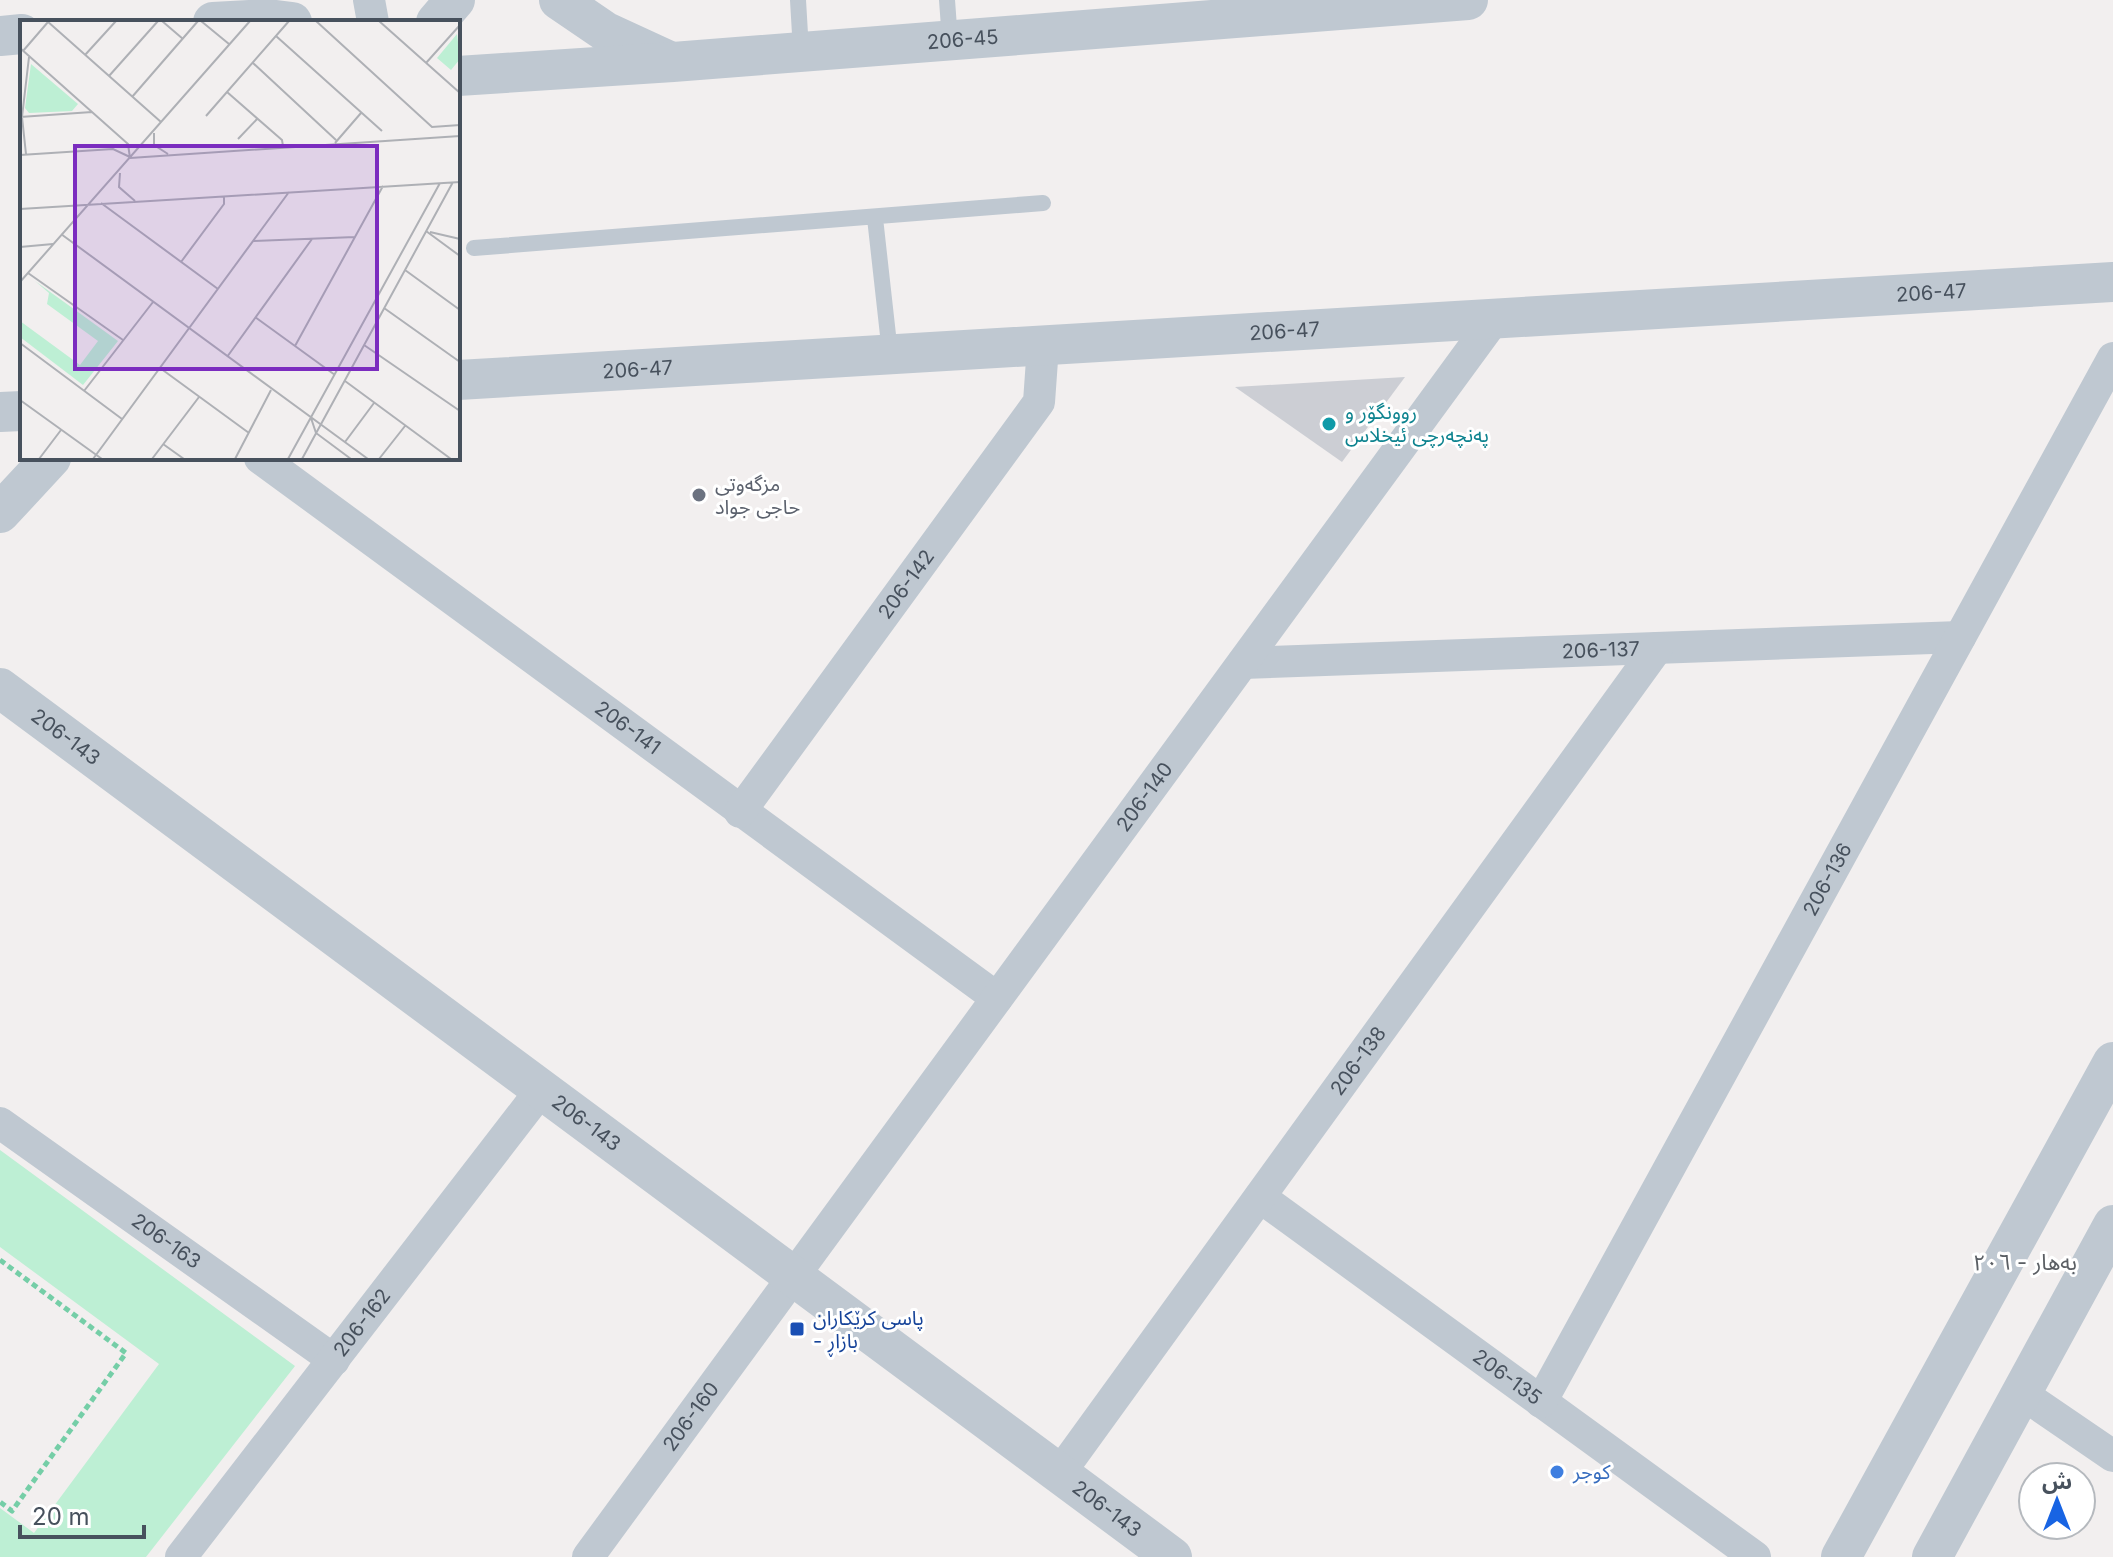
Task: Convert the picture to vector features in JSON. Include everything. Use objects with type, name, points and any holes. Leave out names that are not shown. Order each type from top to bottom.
[{"type":"street","points":[[369,0],[373,20]]},
{"type":"street","points":[[438,20],[455,0]]},
{"type":"street","points":[[559,0],[606,32],[673,62]]},
{"type":"street","name":"206-45","points":[[460,76],[1468,0]]},
{"type":"street","points":[[249,20],[275,20]]},
{"type":"street","points":[[0,36],[20,34]]},
{"type":"street","name":"206-47","points":[[460,380],[2113,282]]},
{"type":"street","name":"206-140","points":[[793,1276],[1495,318]]},
{"type":"street","name":"206-142","points":[[740,812],[1039,402],[1043,346]]},
{"type":"street","name":"206-136","points":[[1541,1402],[2113,358]]},
{"type":"street","points":[[0,412],[20,411]]},
{"type":"street","points":[[0,513],[49,460]]},
{"type":"street","name":"206-141","points":[[263,460],[997,998]]},
{"type":"street","name":"206-137","points":[[1243,663],[1960,637]]},
{"type":"street","name":"206-138","points":[[1059,1474],[1657,648]]},
{"type":"street","name":"206-143","points":[[0,688],[1172,1557]]},
{"type":"street","points":[[1841,1557],[2113,1062]]},
{"type":"street","name":"206-162","points":[[181,1557],[542,1089]]},
{"type":"street","name":"206-163","points":[[0,1123],[334,1360]]},
{"type":"street","name":"206-135","points":[[1260,1197],[1755,1557]]},
{"type":"street","points":[[1932,1557],[2113,1225]]},
{"type":"street","name":"206-160","points":[[591,1556],[793,1276]]},
{"type":"street","points":[[2021,1393],[2113,1456]]},
{"type":"lane","points":[[798,0],[802,52]]},
{"type":"lane","points":[[947,0],[950,41]]},
{"type":"lane","points":[[474,248],[1043,203]]},
{"type":"lane","points":[[875,218],[890,354]]},
{"type":"path","points":[[0,1260],[126,1353],[12,1511],[0,1502]]},
{"type":"green space","points":[[0,1150],[295,1366],[146,1557],[0,1557],[0,1508],[34,1533],[159,1364],[0,1247]]},
{"type":"building","name":"روونگۆر و په‌نچه‌رچی ئیخلاس","points":[[1405,377],[1342,462],[1235,387]]},
{"type":"place","name":"روونگۆر و په‌نچه‌رچی ئیخلاس","points":[[1329,424]]},
{"type":"place","name":"مزگەوتی حاجی جواد","points":[[699,495]]},
{"type":"place","name":"پاسی کرێکاران - بازاڕ","points":[[797,1329]]},
{"type":"place","name":"كوجر","points":[[1557,1472]]},
{"type":"district","name":"بەهار - ٢٠٦","points":[[2025,1262]]}]
